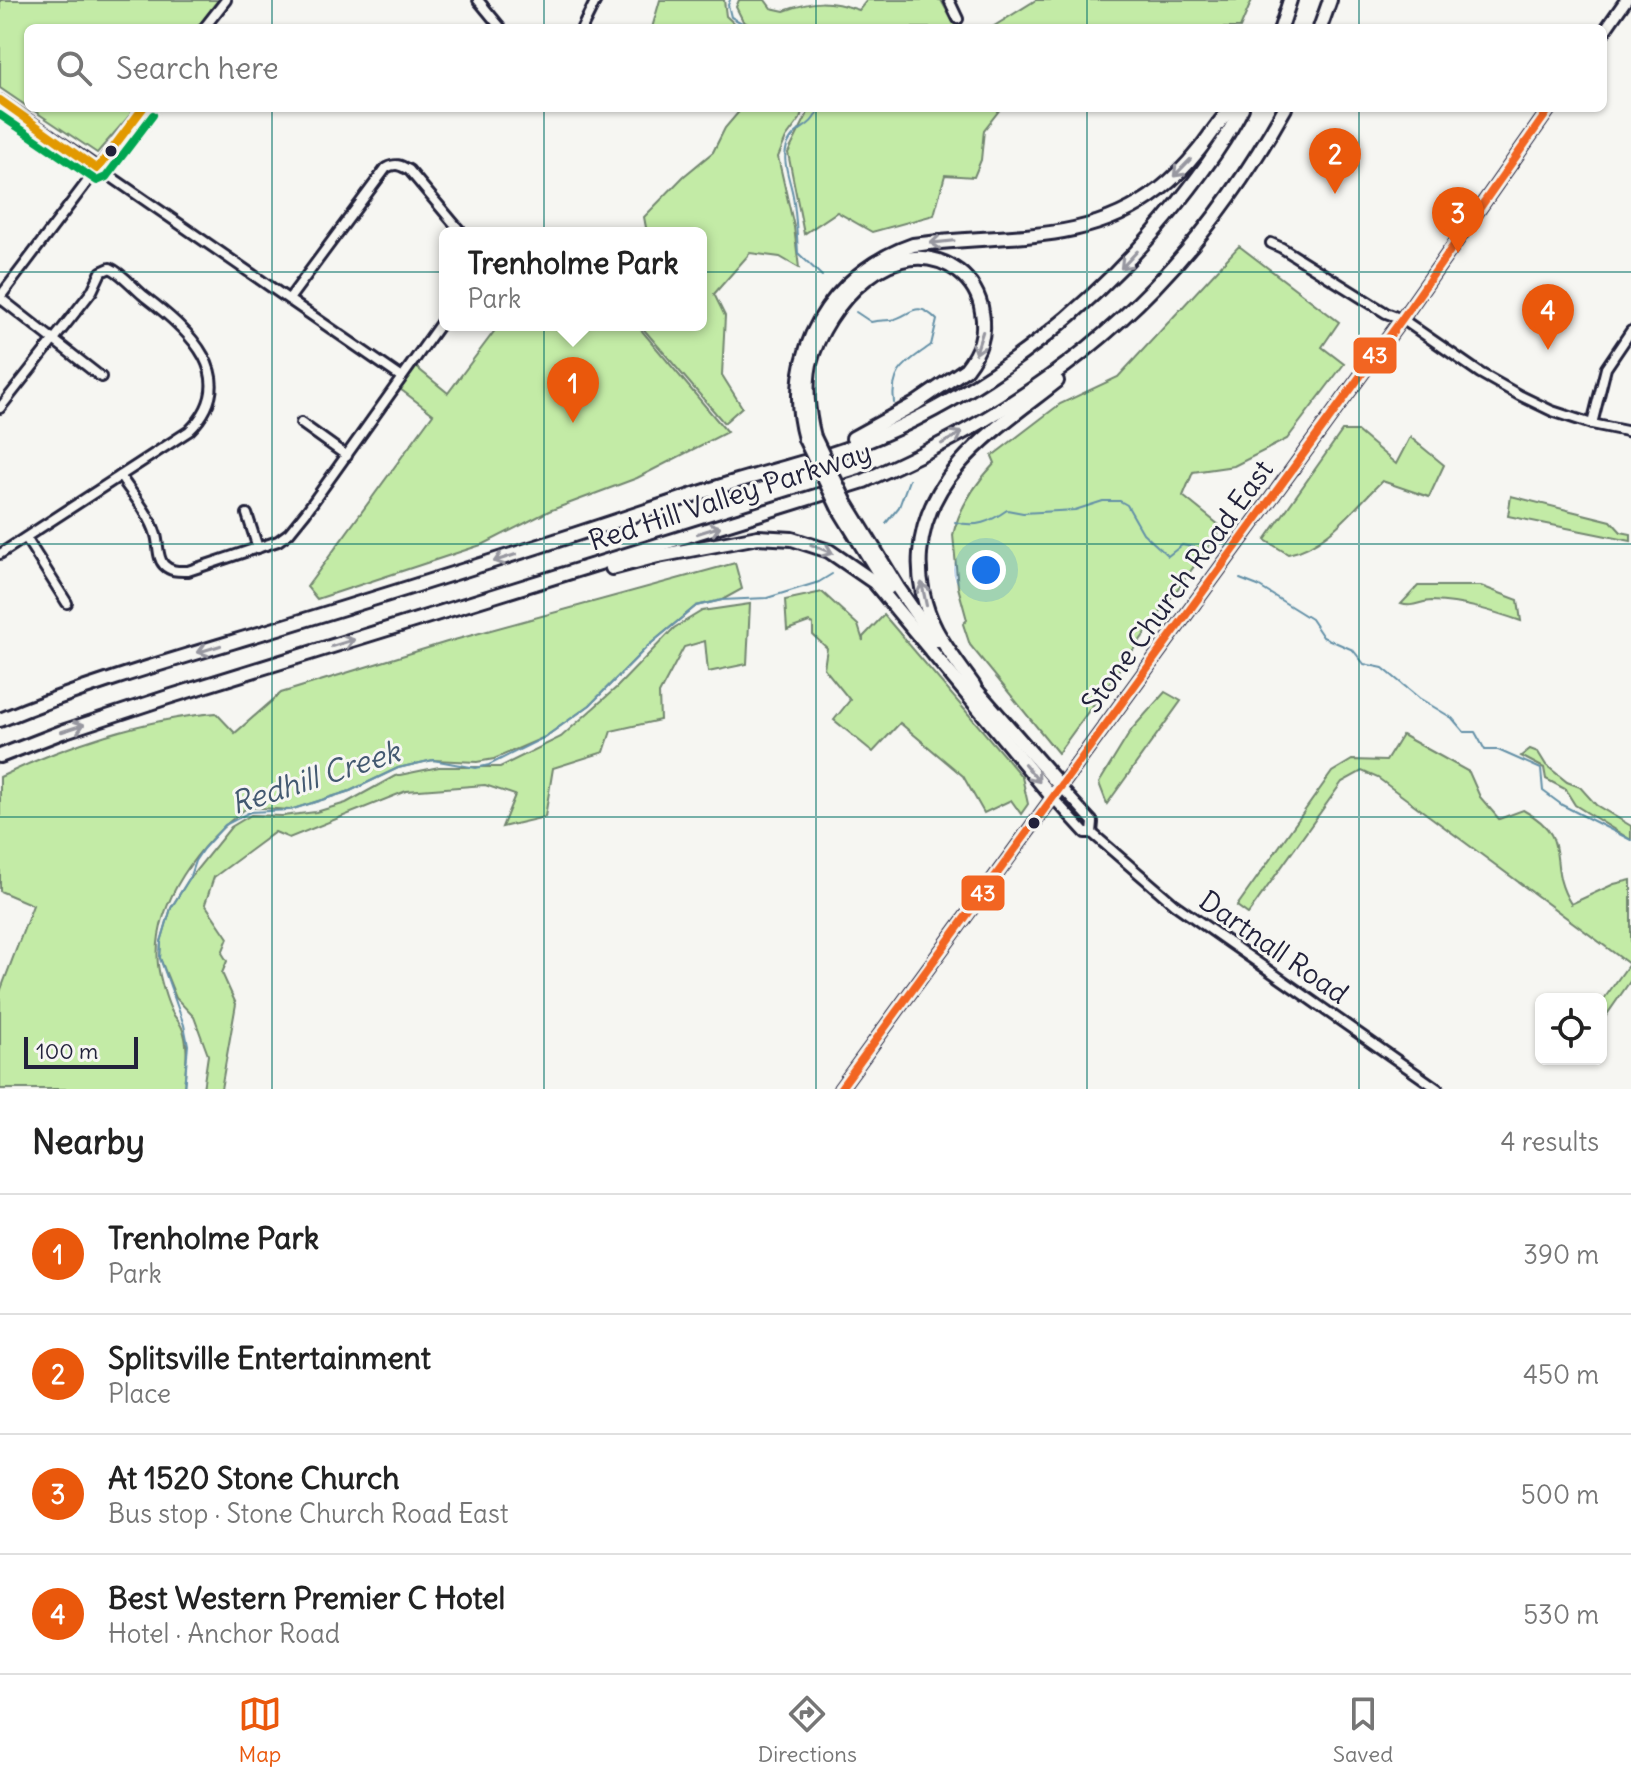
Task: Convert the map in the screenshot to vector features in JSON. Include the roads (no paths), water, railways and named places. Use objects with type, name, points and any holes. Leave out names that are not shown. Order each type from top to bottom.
[{"type":"highway","points":[[1282,24],[1290,0]]},
{"type":"highway","points":[[1321,24],[1330,0]]},
{"type":"highway","points":[[914,628],[842,505],[799,412],[805,351],[819,318],[856,276],[895,251],[913,245],[1067,232],[1108,219],[1160,189],[1198,152],[1229,112]]},
{"type":"highway","name":"Red Hill Valley Parkway","points":[[0,720],[65,695],[466,571],[876,438],[952,399],[1033,347],[1095,294],[1164,221],[1223,142],[1240,112]]},
{"type":"highway","name":"Red Hill Valley Parkway","points":[[0,756],[62,732],[864,481],[979,423],[1074,360],[1117,325],[1196,243],[1251,167],[1283,112]]},
{"type":"highway","points":[[799,463],[873,429],[966,369],[979,350],[984,325],[978,296],[962,274],[927,258],[896,262],[874,273],[837,307],[824,328],[810,367],[807,403],[810,438]]},
{"type":"highway","points":[[1057,793],[974,686],[936,630],[925,600],[920,557],[927,515],[939,489],[959,463],[1004,422],[1062,377],[1074,360]]},
{"type":"highway","points":[[842,505],[950,660],[974,686]]},
{"type":"highway","points":[[554,578],[579,577],[658,556],[758,537],[792,539],[829,551],[874,582],[1057,793]]},
{"type":"main road","points":[[1607,27],[1626,0]]},
{"type":"main road","name":"Stone Church Road East","points":[[840,1089],[1402,319],[1547,112]]},
{"type":"street","points":[[207,24],[226,0]]},
{"type":"street","points":[[478,0],[498,24]]},
{"type":"street","points":[[584,24],[596,0]]},
{"type":"street","points":[[949,0],[958,19]]},
{"type":"street","points":[[1,103],[401,377]]},
{"type":"street","points":[[101,377],[0,298],[140,112]]},
{"type":"street","points":[[289,299],[386,168],[399,164],[409,170],[457,227]]},
{"type":"street","points":[[1271,243],[1386,313],[1402,319],[1480,373],[1519,395],[1552,411],[1631,432]]},
{"type":"street","points":[[0,408],[92,291],[101,272],[110,268],[187,331],[209,365],[211,393],[201,419],[189,431],[0,554]]},
{"type":"street","points":[[120,476],[149,520],[156,535],[160,559],[166,567],[176,572],[188,571],[278,541],[289,533],[347,456],[439,325]]},
{"type":"street","points":[[1592,424],[1606,368],[1631,331]]},
{"type":"street","points":[[301,423],[347,456]]},
{"type":"street","points":[[247,514],[258,548]]},
{"type":"street","points":[[26,538],[67,603]]},
{"type":"street","name":"Dartnall Road","points":[[1057,793],[1093,822],[1092,833]]},
{"type":"street","name":"Dartnall Road","points":[[1057,793],[1085,833],[1092,833],[1174,904],[1438,1089]]},
{"type":"waterway","name":"Redhill Creek","points":[[730,0],[731,17],[744,24]]},
{"type":"waterway","name":"Redhill Creek","points":[[817,112],[809,124],[790,140],[785,160],[794,203],[798,253],[822,276]]},
{"type":"waterway","name":"Redhill Creek","points":[[856,312],[871,322],[897,318],[917,309],[937,320],[931,345],[908,362],[898,374],[893,391],[894,403]]},
{"type":"waterway","name":"Redhill Creek","points":[[886,523],[899,507],[909,480]]},
{"type":"waterway","points":[[955,522],[982,523],[1007,510],[1023,513],[1075,510],[1103,501],[1120,501],[1127,505],[1143,533],[1168,556],[1182,545],[1198,548],[1206,554]]},
{"type":"waterway","name":"Redhill Creek","points":[[184,1089],[188,1045],[160,958],[161,942],[171,908],[189,879],[195,861],[225,825],[250,812],[290,810],[350,791],[398,768],[433,760],[476,768],[489,765],[545,737],[590,705],[648,646],[696,606],[722,600],[767,598],[819,582],[832,574]]},
{"type":"waterway","points":[[1240,579],[1258,586],[1311,619],[1323,637],[1353,650],[1364,664],[1383,668],[1419,698],[1452,718],[1464,732],[1475,732],[1485,750],[1498,750],[1541,769],[1543,791],[1562,805],[1631,840]]},
{"type":"place","name":"Splitsville Entertainment","points":[[1335,194]]},
{"type":"place","name":"At 1520 Stone Church","points":[[1458,253]]},
{"type":"place","name":"Best Western Premier C Hotel","points":[[1548,350]]},
{"type":"place","name":"Trenholme Park","points":[[573,423]]}]
